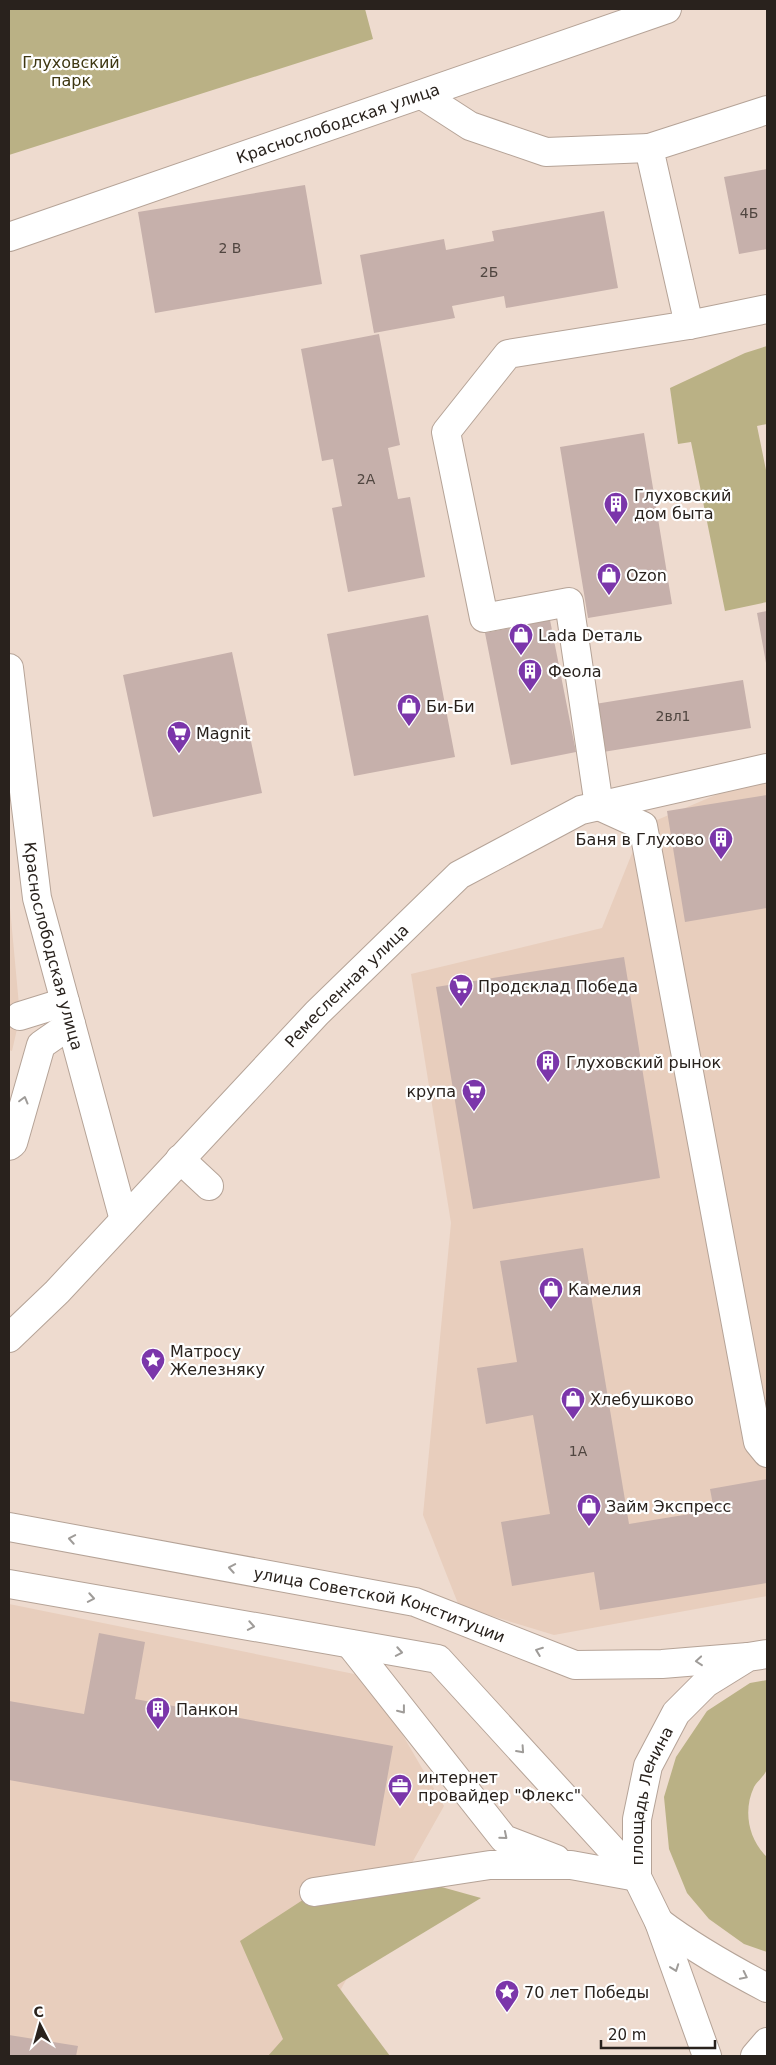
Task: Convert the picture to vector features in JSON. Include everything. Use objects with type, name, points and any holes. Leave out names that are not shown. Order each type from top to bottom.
[{"type":"street","name":"Краснослободская улица","points":[[9,237],[422,95],[633,14],[667,9]]},
{"type":"street","points":[[422,95],[470,126],[546,152],[649,148],[767,110]]},
{"type":"street","points":[[649,148],[689,325]]},
{"type":"street","points":[[767,309],[689,325],[508,354],[446,432],[484,618],[569,602],[599,806],[643,826],[758,1442],[767,1453]]},
{"type":"street","name":"Краснослободская улица","points":[[9,668],[37,898],[124,1220]]},
{"type":"street","name":"Ремесленная улица","points":[[9,1338],[57,1292],[317,1013],[459,875],[581,810],[767,768]]},
{"type":"street","points":[[20,1016],[68,1013]]},
{"type":"street","points":[[9,1146],[12,1143],[41,1045],[68,1013]]},
{"type":"street","points":[[180,1159],[209,1186]]},
{"type":"street","name":"улица Советской Конституции","points":[[9,1527],[415,1602],[575,1665],[662,1664],[757,1655]]},
{"type":"street","points":[[9,1584],[438,1659],[638,1877]]},
{"type":"street","points":[[350,1644],[504,1839],[571,1865]]},
{"type":"street","name":"площадь Ленина","points":[[757,1655],[706,1684],[676,1713],[648,1766],[637,1819],[638,1877],[659,1922],[683,1941],[724,1966],[767,1988]]},
{"type":"street","points":[[571,1865],[605,1842]]},
{"type":"street","points":[[314,1892],[490,1865],[571,1865],[638,1877]]},
{"type":"street","points":[[659,1922],[707,2056]]},
{"type":"street","points":[[755,2056],[767,2042]]},
{"type":"shaded area","points":[[767,773],[767,1596],[554,1635],[459,1606],[423,1515],[451,1223],[411,974],[602,928],[643,826]]},
{"type":"shaded area","points":[[9,897],[20,1016],[12,1051],[9,1050]]},
{"type":"shaded area","points":[[9,1604],[369,1677],[444,1806],[341,1989],[356,2056],[9,2056]]},
{"type":"green space","name":"Глуховский парк","points":[[9,9],[365,9],[373,39],[9,155]]},
{"type":"green space","points":[[767,346],[767,424],[757,426],[767,475],[767,602],[725,611],[691,442],[678,444],[670,388],[745,353]]},
{"type":"green space","points":[[767,1680],[769,1736],[767,1768],[754,1787],[748,1815],[755,1842],[767,1857],[767,1952],[744,1944],[709,1919],[687,1893],[669,1849],[664,1797],[676,1757],[707,1711],[750,1683]]},
{"type":"green space","points":[[395,1874],[481,1898],[337,1985],[390,2056],[268,2056],[283,2039],[240,1941],[315,1892]]},
{"type":"building","points":[[767,169],[767,249],[739,254],[724,177]]},
{"type":"building","points":[[305,185],[322,284],[155,313],[138,212]]},
{"type":"building","points":[[604,211],[618,288],[506,308],[504,296],[452,306],[455,318],[374,333],[360,255],[444,239],[446,250],[494,241],[492,231]]},
{"type":"building","points":[[379,334],[400,445],[388,448],[398,499],[410,497],[425,577],[348,592],[332,508],[342,506],[333,459],[322,461],[301,349]]},
{"type":"building","name":"Глуховский дом быта","points":[[644,433],[672,604],[588,618],[560,447]]},
{"type":"building","points":[[767,611],[767,663],[766,663],[757,613]]},
{"type":"building","points":[[428,615],[455,757],[354,776],[327,634]]},
{"type":"building","name":"Феола","points":[[550,620],[576,752],[511,765],[485,633]]},
{"type":"building","points":[[232,652],[262,793],[153,817],[123,675]]},
{"type":"building","points":[[743,680],[751,728],[603,752],[595,704]]},
{"type":"building","name":"Баня в Глухово","points":[[767,795],[767,908],[685,922],[667,811]]},
{"type":"building","name":"Глуховский рынок","points":[[624,957],[660,1178],[473,1209],[436,987]]},
{"type":"building","points":[[583,1248],[629,1524],[714,1510],[710,1489],[767,1479],[767,1583],[600,1610],[594,1572],[512,1586],[501,1522],[550,1514],[533,1415],[486,1424],[477,1368],[517,1362],[500,1261]]},
{"type":"building","name":"Панкон","points":[[99,1633],[145,1642],[135,1699],[393,1746],[375,1846],[9,1780],[9,1701],[84,1714]]},
{"type":"building","points":[[9,2035],[78,2046],[76,2056],[9,2056]]},
{"type":"place","name":"Глуховский дом быта","points":[[616,525]]},
{"type":"place","name":"Ozon","points":[[609,596]]},
{"type":"place","name":"Lada Dеталь","points":[[521,656]]},
{"type":"place","name":"Феола","points":[[530,692]]},
{"type":"place","name":"Би-Би","points":[[409,727]]},
{"type":"place","name":"Magnit","points":[[179,754]]},
{"type":"place","name":"Баня в Глухово","points":[[721,860]]},
{"type":"place","name":"Продсклад Победа","points":[[461,1007]]},
{"type":"place","name":"Глуховский рынок","points":[[548,1083]]},
{"type":"place","name":"крупа","points":[[474,1112]]},
{"type":"place","name":"Камелия","points":[[551,1310]]},
{"type":"place","name":"Матросу Железняку","points":[[153,1381]]},
{"type":"place","name":"Хлебушково","points":[[573,1420]]},
{"type":"place","name":"Займ Экспресс","points":[[589,1527]]},
{"type":"place","name":"Панкон","points":[[158,1730]]},
{"type":"place","name":"интернет провайдер \"Флекс\"","points":[[400,1807]]},
{"type":"place","name":"70 лет Победы","points":[[507,2013]]}]
